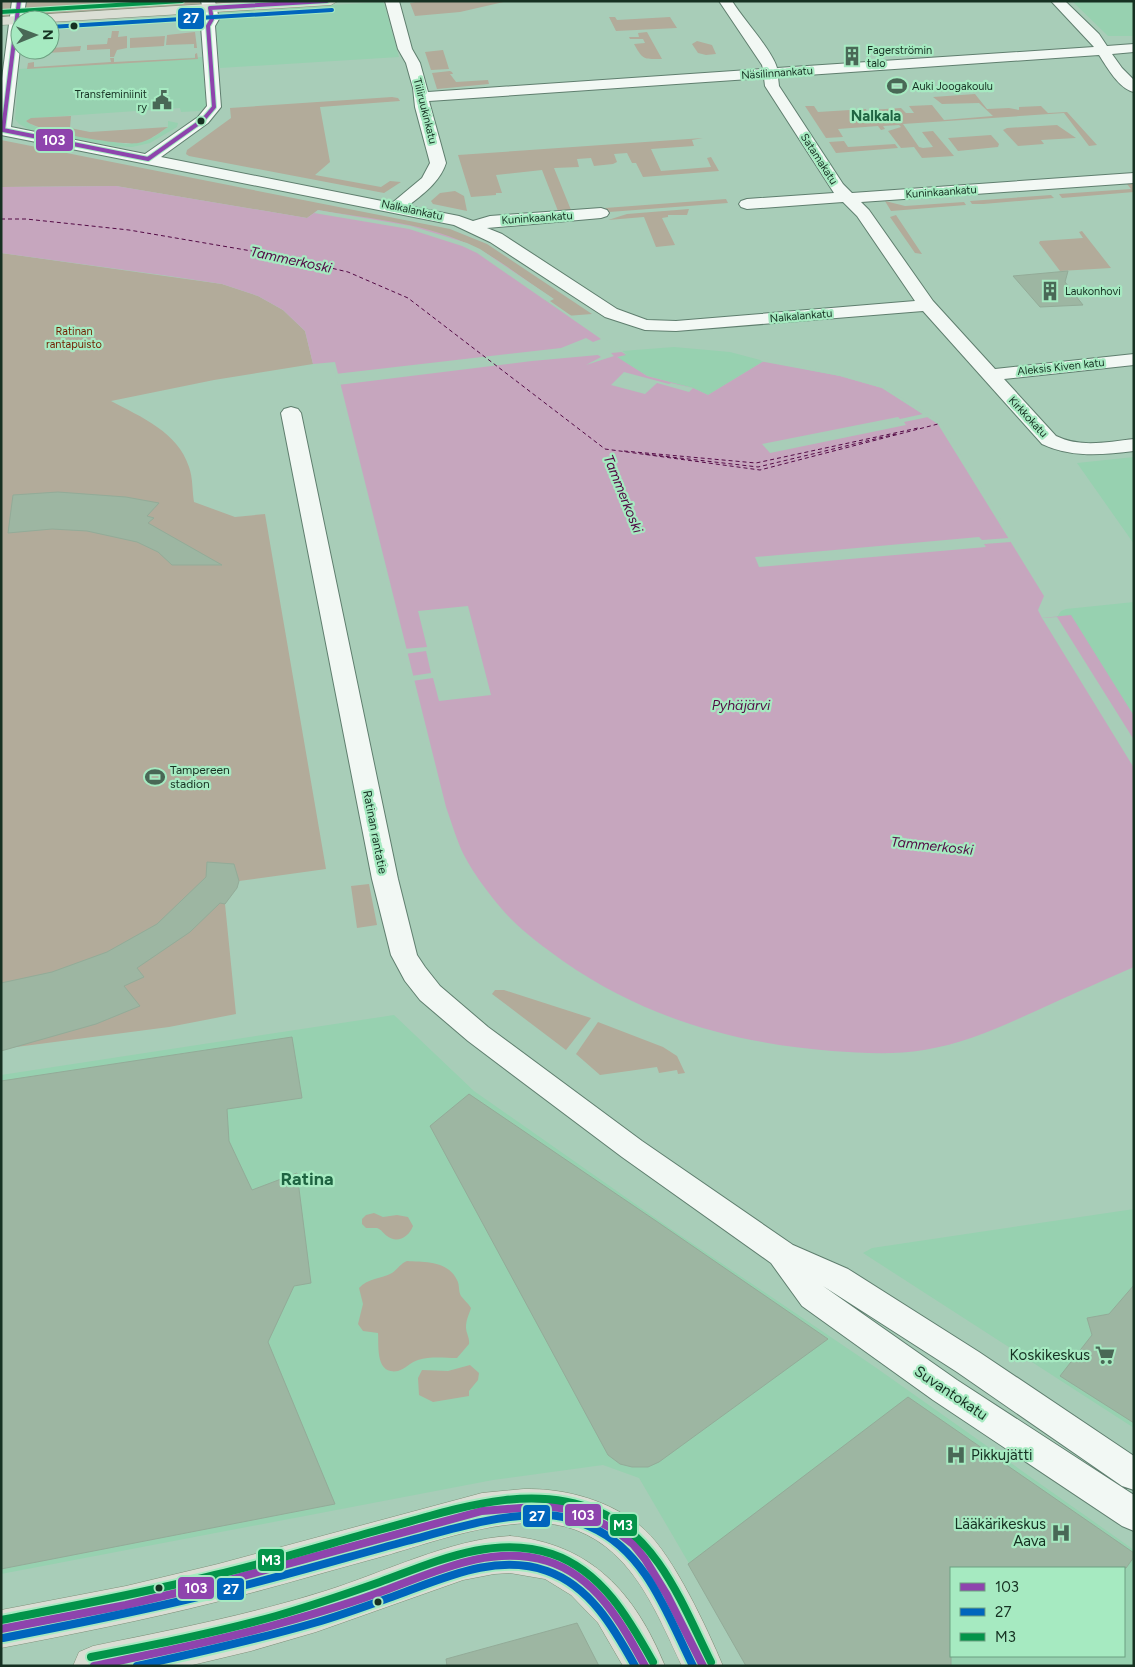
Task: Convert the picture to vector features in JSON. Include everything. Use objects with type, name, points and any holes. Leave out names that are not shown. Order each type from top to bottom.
[{"type":"main road","points":[[9,21],[209,5],[331,1]]},
{"type":"main road","points":[[1,1629],[126,1605],[218,1583],[482,1511],[522,1507],[565,1508],[595,1520],[623,1535],[646,1560],[704,1666]]},
{"type":"main road","points":[[93,1666],[209,1642],[303,1617],[461,1563],[492,1556],[523,1556],[568,1570],[590,1584],[620,1618],[645,1666]]},
{"type":"street","name":"Nalkalankatu","points":[[19,1],[9,21],[2,130],[447,217],[475,226],[496,238],[611,313],[626,320],[646,325],[676,326],[927,305]]},
{"type":"street","name":"Tiiliruukinkatu","points":[[392,1],[405,49],[413,63],[438,165],[430,178],[397,207]]},
{"type":"street","name":"Satamakatu","points":[[725,1],[735,17],[744,25],[770,65],[772,86],[837,187],[863,212],[927,305],[988,375]]},
{"type":"street","points":[[1057,1],[1094,37],[1117,71],[1134,88]]},
{"type":"street","points":[[148,159],[203,120],[212,111],[214,104],[208,26],[212,19],[209,5]]},
{"type":"street","name":"Näsilinnankatu","points":[[421,97],[1134,48]]},
{"type":"street","name":"Kuninkaankatu","points":[[747,204],[1134,178]]},
{"type":"street","name":"Kuninkaankatu","points":[[475,226],[490,221],[601,213]]},
{"type":"street","name":"Aleksis Kiven katu","points":[[988,375],[1134,359]]},
{"type":"street","name":"Kirkkokatu","points":[[988,375],[1049,440],[1056,444],[1081,450],[1134,444]]},
{"type":"street","name":"Ratinan rantatie","points":[[292,413],[385,879],[404,954],[415,974],[445,1006],[478,1034],[632,1149]]},
{"type":"street","name":"Suvantokatu","points":[[632,1149],[782,1254],[837,1278],[968,1362],[1134,1475]]},
{"type":"street","name":"Suvantokatu","points":[[782,1254],[814,1297],[821,1303],[945,1390],[1134,1515]]},
{"type":"shaded area","points":[[1072,1],[1134,1],[1134,36],[1108,36]]},
{"type":"shaded area","points":[[384,3],[399,57],[220,68],[215,14],[217,12]]},
{"type":"shaded area","points":[[202,57],[206,106],[200,111],[181,112],[180,108],[34,118],[26,121],[42,129],[126,144],[154,137],[168,127],[168,121],[178,123],[177,127],[150,143],[132,147],[114,146],[30,130],[19,124],[15,119],[19,69]]},
{"type":"shaded area","points":[[674,347],[730,352],[764,361],[708,395],[693,388],[647,376],[616,357],[625,355],[622,351]]},
{"type":"shaded area","points":[[1134,457],[1134,544],[1077,463]]},
{"type":"shaded area","points":[[1134,602],[1134,741],[1057,617],[1061,611],[1066,609]]},
{"type":"shaded area","points":[[394,1015],[474,1091],[671,1229],[875,1367],[1134,1550],[1134,1666],[749,1666],[639,1478],[603,1465],[493,1480],[1,1574],[1,1075]]},
{"type":"shaded area","points":[[1134,1209],[1134,1428],[863,1253],[872,1248]]},
{"type":"green space","points":[[1,1],[279,1],[60,14],[60,10],[10,10],[10,17],[1,18]]},
{"type":"green space","points":[[421,1],[508,1],[460,12],[415,16],[410,3]]},
{"type":"green space","points":[[609,17],[615,17],[617,20],[670,17],[677,28],[616,31]]},
{"type":"green space","points":[[112,31],[119,31],[118,37],[127,36],[127,48],[117,50],[114,57],[110,57],[110,49],[87,50],[87,45],[107,44],[108,38],[111,38]]},
{"type":"green space","points":[[195,32],[197,48],[194,48],[194,44],[166,45],[167,35]]},
{"type":"green space","points":[[647,32],[662,59],[644,58],[634,44],[645,43],[643,39],[630,39],[629,37],[639,37],[638,33]]},
{"type":"green space","points":[[165,36],[164,46],[130,48],[130,38]]},
{"type":"green space","points":[[697,41],[712,45],[716,54],[706,55],[698,53],[692,44]]},
{"type":"green space","points":[[81,46],[80,51],[60,52],[60,47]]},
{"type":"green space","points":[[443,50],[449,69],[431,70],[425,52]]},
{"type":"green space","points":[[197,53],[198,59],[27,69],[28,63],[34,62],[34,67],[111,62],[110,58],[114,58],[114,62],[195,58]]},
{"type":"green space","points":[[450,71],[456,82],[488,80],[489,84],[437,89],[432,73]]},
{"type":"green space","points":[[975,94],[987,109],[1009,108],[1019,110],[1019,107],[1041,106],[1048,113],[1067,112],[1097,145],[1089,146],[1064,113],[903,124],[919,147],[933,147],[922,132],[933,131],[954,156],[922,158],[914,147],[901,148],[888,131],[901,127],[899,125],[883,126],[885,129],[881,130],[878,126],[838,129],[843,137],[826,138],[805,106],[814,106],[818,112],[866,109],[868,113],[871,113],[870,110],[901,108],[906,113],[914,113],[909,106],[932,105],[944,120],[993,116],[979,103],[942,104],[933,97]]},
{"type":"green space","points":[[398,98],[400,101],[320,107],[330,162],[315,175],[381,187],[390,181],[401,182],[384,193],[186,154],[187,150],[231,118],[230,108]]},
{"type":"green space","points":[[71,116],[70,128],[90,132],[168,127],[146,140],[138,143],[129,143],[98,140],[62,133],[33,125],[26,121],[31,118]]},
{"type":"green space","points":[[1057,125],[1076,138],[1041,140],[1044,144],[1018,146],[1003,130],[1007,128]]},
{"type":"green space","points":[[991,135],[999,144],[998,147],[958,151],[948,138]]},
{"type":"green space","points":[[703,138],[692,140],[694,146],[651,149],[661,171],[711,167],[707,158],[711,157],[719,171],[643,177],[636,163],[632,163],[627,153],[614,154],[617,162],[613,164],[594,166],[591,158],[577,159],[579,167],[554,168],[571,210],[558,211],[542,170],[496,175],[502,193],[471,197],[458,155]]},
{"type":"green space","points":[[1,140],[450,229],[487,244],[592,314],[566,316],[314,213],[307,218],[116,186],[1,187]]},
{"type":"green space","points":[[844,141],[848,147],[895,144],[898,148],[836,153],[829,142]]},
{"type":"green space","points":[[1134,183],[1134,192],[1062,198],[1059,194],[1131,189],[1127,184]]},
{"type":"green space","points":[[455,191],[464,196],[467,211],[433,204],[431,201],[440,193]]},
{"type":"green space","points":[[1051,195],[1054,198],[983,204],[972,204],[970,201]]},
{"type":"green space","points":[[726,199],[728,203],[609,212],[605,208]]},
{"type":"green space","points":[[885,201],[905,206],[964,202],[966,205],[891,211]]},
{"type":"green space","points":[[689,209],[687,215],[668,215],[668,217],[662,218],[675,245],[656,247],[644,217],[608,220],[627,214]]},
{"type":"green space","points":[[896,215],[922,254],[915,253],[890,217]]},
{"type":"green space","points":[[1082,231],[1111,268],[1060,271],[1039,243],[1040,241],[1083,238],[1079,232]]},
{"type":"green space","name":"Tampereen stadion","points":[[1,253],[222,284],[258,296],[283,310],[305,331],[313,364],[214,380],[111,401],[157,427],[176,444],[184,455],[189,467],[194,502],[235,517],[265,514],[326,869],[239,881],[225,904],[236,1014],[169,1027],[1,1049]]},
{"type":"green space","points":[[369,884],[377,925],[357,928],[351,886]]},
{"type":"green space","points":[[495,990],[504,990],[591,1018],[566,1050],[492,994]]},
{"type":"green space","points":[[598,1022],[663,1047],[677,1056],[685,1073],[678,1074],[677,1070],[659,1073],[657,1067],[600,1075],[576,1054]]},
{"type":"green space","points":[[374,1213],[383,1217],[397,1215],[408,1217],[413,1226],[406,1236],[399,1239],[391,1238],[377,1228],[366,1228],[362,1224],[362,1219],[366,1215]]},
{"type":"green space","points":[[407,1261],[435,1264],[448,1269],[453,1274],[458,1282],[461,1296],[471,1308],[466,1325],[469,1344],[457,1358],[423,1359],[415,1361],[401,1370],[391,1371],[385,1369],[382,1364],[378,1333],[363,1331],[358,1324],[363,1304],[359,1288],[370,1280],[392,1273]]},
{"type":"green space","points":[[470,1365],[479,1373],[478,1380],[469,1391],[469,1396],[433,1402],[419,1395],[418,1378],[422,1370],[448,1371]]},
{"type":"water","name":"Pyhäjärvi","points":[[116,186],[307,218],[318,210],[379,219],[440,233],[460,240],[488,254],[506,266],[552,298],[545,300],[626,355],[617,357],[647,376],[693,388],[708,395],[764,361],[840,376],[882,388],[938,424],[1044,596],[1038,610],[1042,618],[1071,615],[1134,716],[1134,967],[969,1039],[939,1047],[901,1053],[832,1051],[760,1042],[691,1024],[658,1012],[594,981],[563,961],[522,930],[476,876],[461,849],[446,807],[335,362],[313,364],[305,331],[283,310],[258,296],[222,284],[1,253],[1,187]]},
{"type":"pier","points":[[318,210],[411,226],[467,243],[480,249],[554,299],[550,301],[628,355],[622,352],[611,353],[614,356],[586,365],[601,357],[598,355],[532,361],[338,385],[335,374],[561,348],[586,338],[593,342],[601,339],[477,253],[462,246],[409,229],[314,213]]},
{"type":"pier","points":[[764,359],[841,374],[883,386],[940,422],[1002,521],[1002,526],[938,424],[928,417],[904,422],[906,425],[770,453],[762,444],[898,417],[900,419],[923,414],[882,388],[840,376],[760,361]]},
{"type":"pier","points":[[624,372],[669,384],[693,388],[689,392],[657,383],[645,394],[611,385]]},
{"type":"pier","points":[[979,537],[982,540],[1009,538],[1011,542],[984,544],[986,547],[759,567],[755,557]]},
{"type":"pier","points":[[468,606],[491,695],[439,701],[433,678],[412,681],[411,676],[431,673],[426,651],[405,654],[404,649],[427,647],[418,611]]},
{"type":"pier","points":[[1057,617],[1134,740],[1134,768],[1042,618]]},
{"type":"building","name":"Laukonhovi","points":[[1068,271],[1065,282],[1083,305],[1040,307],[1013,276]]},
{"type":"building","points":[[58,492],[126,497],[159,503],[147,516],[154,518],[148,523],[222,565],[172,565],[158,552],[137,542],[87,531],[52,529],[8,533],[13,495]]},
{"type":"building","points":[[207,862],[234,864],[239,881],[237,888],[225,904],[220,903],[190,932],[137,968],[144,977],[124,986],[140,1006],[96,1024],[1,1051],[1,983],[52,972],[107,952],[157,924],[206,877]]},
{"type":"building","points":[[292,1037],[302,1098],[227,1109],[229,1141],[252,1190],[297,1173],[311,1283],[294,1286],[268,1342],[335,1504],[1,1569],[1,1081]]},
{"type":"building","points":[[469,1094],[828,1339],[659,1462],[648,1467],[632,1467],[620,1464],[608,1455],[430,1126]]},
{"type":"building","name":"Koskikeskus","points":[[1134,1285],[1134,1423],[1060,1376],[1092,1335],[1087,1318],[1109,1314]]},
{"type":"building","points":[[908,1397],[1134,1553],[1134,1557],[1126,1568],[950,1567],[951,1666],[746,1666],[688,1564]]},
{"type":"building","points":[[577,1623],[599,1666],[447,1666],[446,1659]]},
{"type":"ferry route","points":[[1,219],[26,219],[129,230],[275,255],[348,272],[408,298],[605,449],[760,470],[938,424]]},
{"type":"ferry route","points":[[624,451],[756,463],[918,428]]},
{"type":"ferry route","points":[[645,454],[758,467],[896,434]]},
{"type":"transit line","name":"103","points":[[19,1],[3,130],[148,159],[203,120],[214,107],[208,26],[212,19],[210,8],[327,1]]},
{"type":"transit line","name":"M3","points":[[1,12],[182,1]]},
{"type":"transit line","name":"27","points":[[60,26],[332,10]]},
{"type":"transit line","name":"M3","points":[[1,1620],[124,1596],[216,1575],[480,1503],[548,1498],[569,1501],[598,1511],[626,1527],[639,1538],[652,1554],[675,1590],[711,1662]]},
{"type":"transit line","name":"103","points":[[1,1629],[126,1605],[218,1583],[482,1511],[547,1506],[566,1509],[594,1519],[615,1530],[633,1544],[645,1559],[667,1595],[703,1666]]},
{"type":"transit line","name":"27","points":[[3,1638],[128,1614],[220,1592],[484,1520],[546,1515],[564,1518],[591,1527],[610,1537],[627,1550],[660,1599],[693,1666]]},
{"type":"transit line","name":"M3","points":[[91,1657],[184,1638],[276,1616],[463,1553],[485,1548],[507,1547],[530,1548],[552,1554],[586,1572],[600,1584],[624,1613],[653,1662]]},
{"type":"transit line","name":"103","points":[[94,1666],[279,1624],[357,1600],[443,1568],[483,1558],[504,1556],[547,1561],[565,1568],[580,1578],[594,1589],[606,1603],[627,1634],[645,1666]]},
{"type":"transit line","name":"27","points":[[137,1666],[221,1648],[283,1632],[315,1623],[452,1575],[490,1566],[509,1564],[547,1571],[563,1578],[576,1587],[609,1623],[635,1666]]},
{"type":"place","name":"Fagerströmin talo","points":[[852,56]]},
{"type":"place","name":"Auki Joogakoulu","points":[[897,86]]},
{"type":"place","name":"Transfeminiinit ry","points":[[162,100]]},
{"type":"place","name":"Laukonhovi","points":[[1050,291]]},
{"type":"place","name":"Tampereen stadion","points":[[155,777]]},
{"type":"place","name":"Koskikeskus","points":[[1105,1355]]},
{"type":"place","name":"Pikkujätti","points":[[956,1455]]},
{"type":"place","name":"Lääkärikeskus Aava","points":[[1061,1533]]},
{"type":"district","name":"Nalkala","points":[[876,116]]},
{"type":"district","name":"Ratina","points":[[307,1179]]},
{"type":"water label","name":"Tammerkoski","points":[[291,260]]},
{"type":"water label","name":"Tammerkoski","points":[[623,494]]},
{"type":"water label","name":"Tammerkoski","points":[[932,846]]},
{"type":"park label","name":"Ratinan rantapuisto","points":[[74,337]]}]
